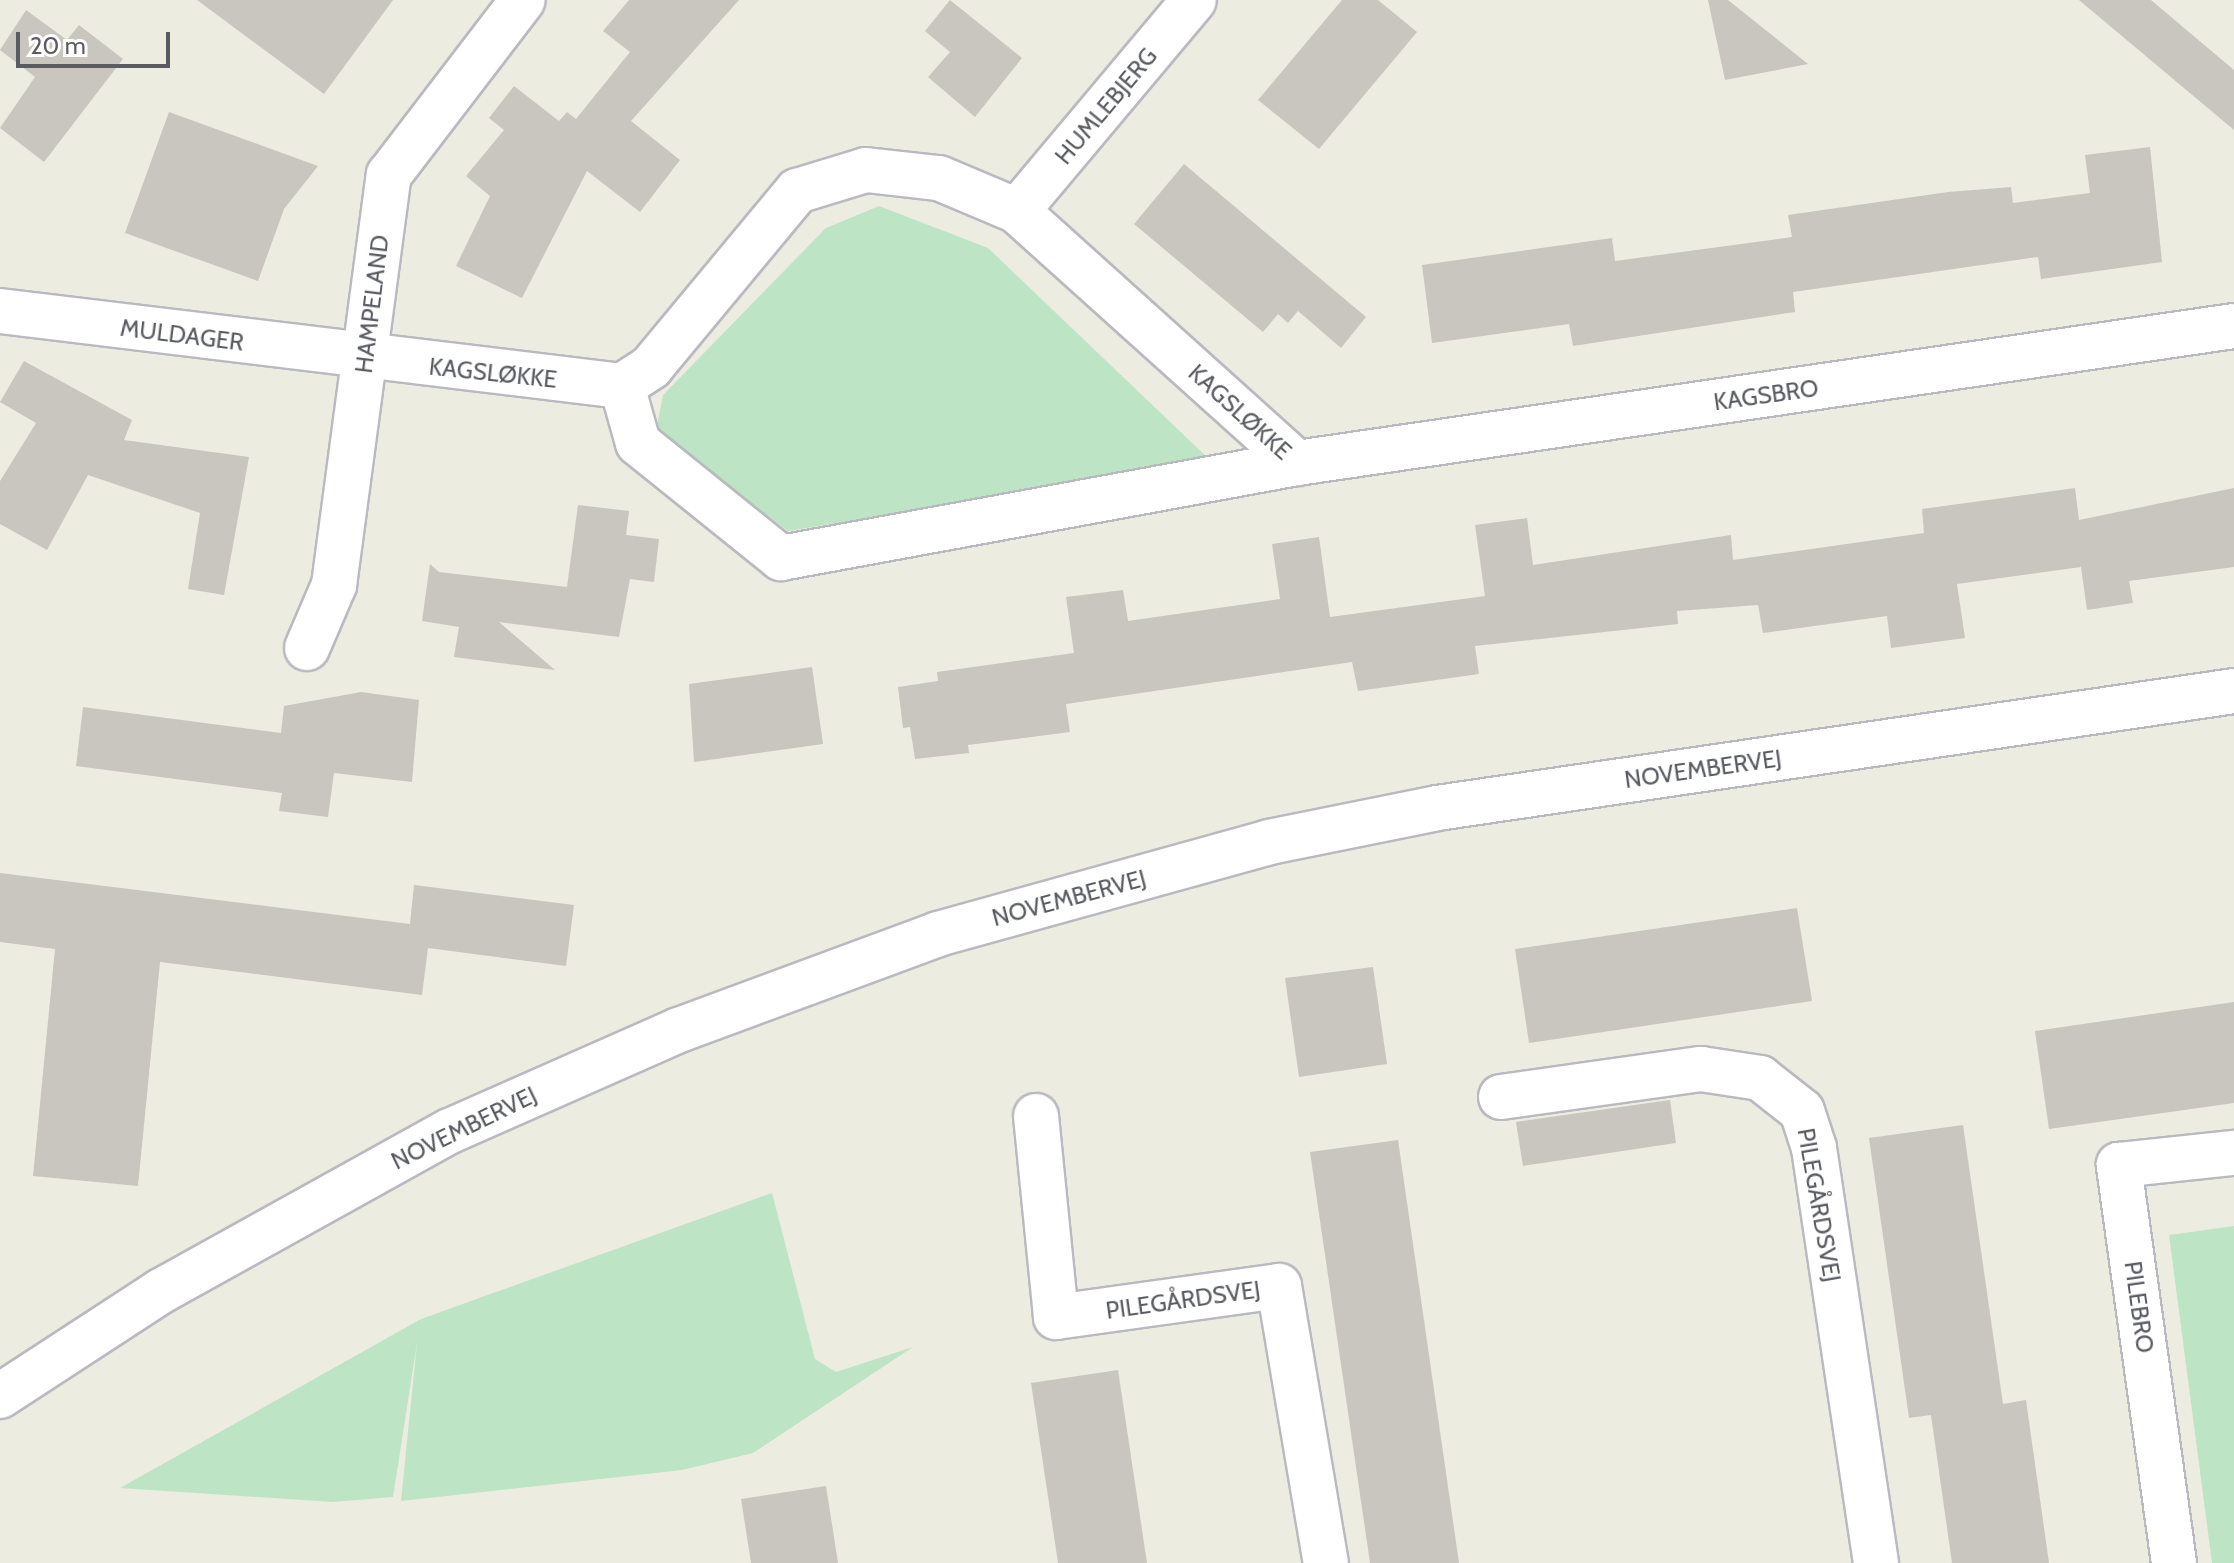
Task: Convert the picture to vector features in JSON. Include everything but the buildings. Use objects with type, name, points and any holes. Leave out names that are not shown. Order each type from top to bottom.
[{"type":"street","name":"HAMPELAND","points":[[307,648],[334,585],[389,175],[523,0]]},
{"type":"street","name":"HUMLEBJERG","points":[[1017,211],[1194,0]]},
{"type":"street","name":"KAGSLØKKE","points":[[364,360],[622,386],[651,367],[797,191],[866,170],[939,178],[1017,211],[1297,463]]},
{"type":"street","name":"MULDAGER","points":[[0,311],[364,360]]},
{"type":"street","name":"KAGSBRO","points":[[1297,463],[2234,326]]},
{"type":"street","name":"KAGSLØKKE","points":[[622,386],[638,443],[781,558],[1297,463]]},
{"type":"street","name":"NOVEMBERVEJ","points":[[0,1396],[161,1291],[450,1131],[679,1030],[938,934],[1269,842],[1437,808],[2234,691]]},
{"type":"street","name":"PILEGÅRDSVEJ","points":[[1501,1097],[1701,1069],[1760,1078],[1802,1111],[1814,1148],[1876,1563]]},
{"type":"street","name":"PILEGÅRDSVEJ","points":[[1036,1116],[1056,1317],[1279,1286],[1326,1563]]},
{"type":"street","name":"PILEBRO","points":[[2174,1563],[2119,1165],[2234,1153]]},
{"type":"green space","points":[[879,206],[988,248],[1211,461],[788,531],[656,431],[663,395],[826,228]]},
{"type":"green space","points":[[772,1193],[815,1359],[836,1372],[913,1347],[753,1453],[682,1470],[401,1501],[417,1343],[393,1497],[333,1502],[120,1488],[421,1319]]},
{"type":"green space","points":[[2234,1226],[2234,1563],[2212,1563],[2169,1235]]}]
